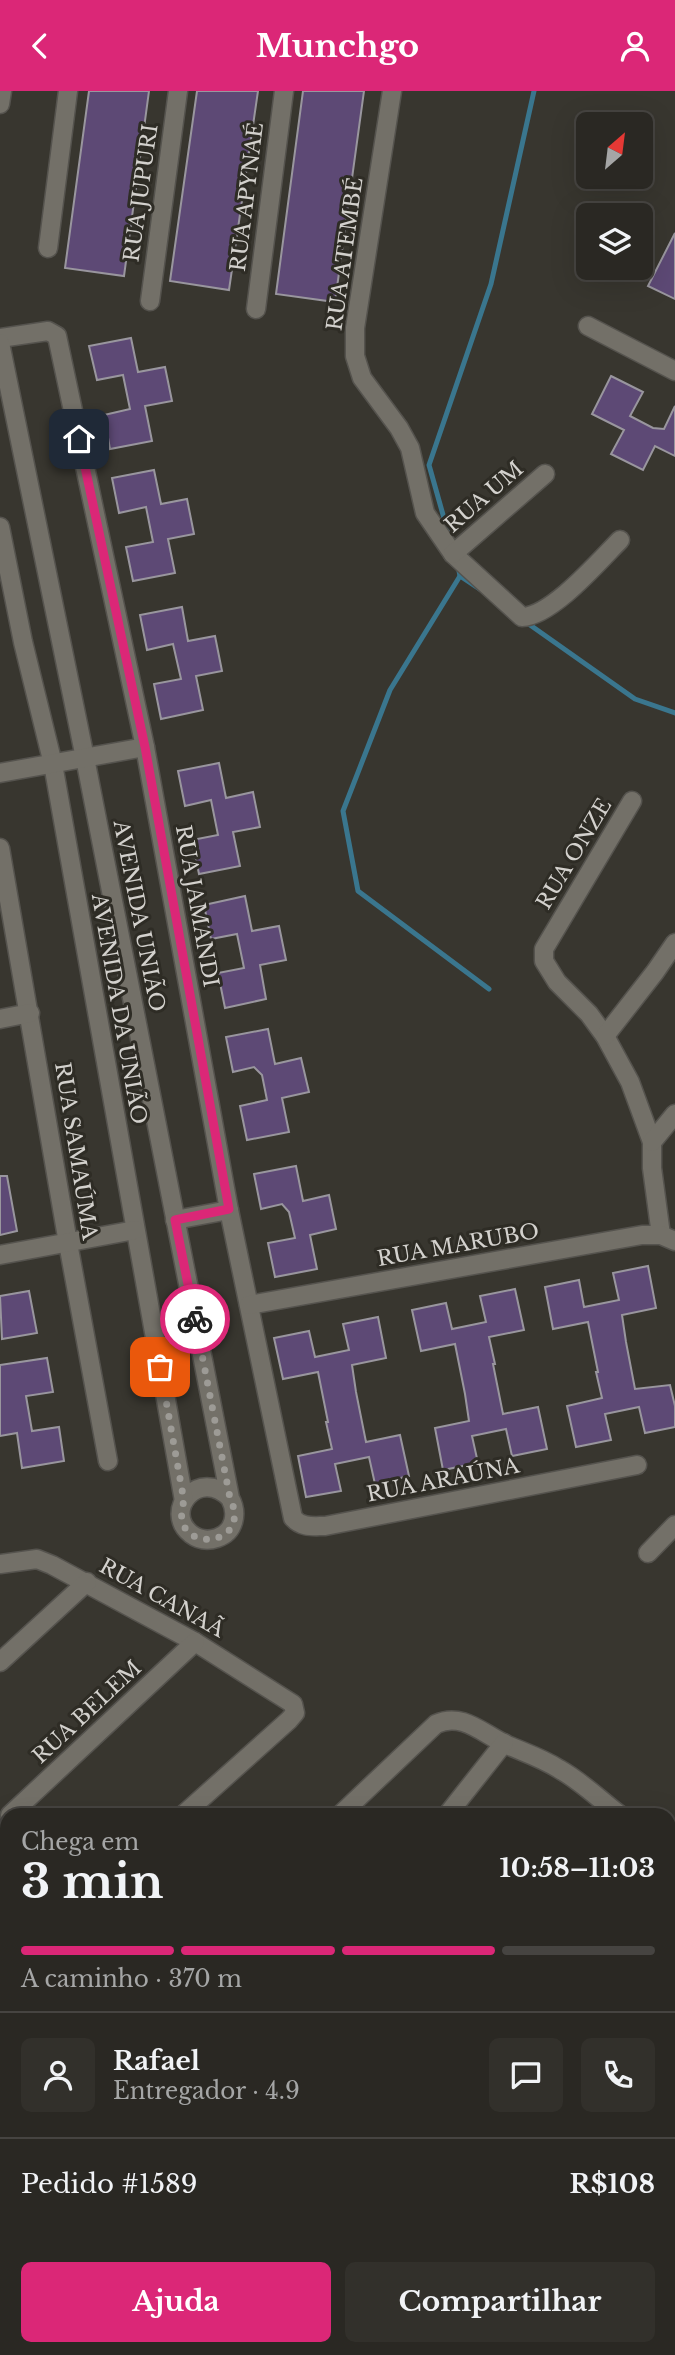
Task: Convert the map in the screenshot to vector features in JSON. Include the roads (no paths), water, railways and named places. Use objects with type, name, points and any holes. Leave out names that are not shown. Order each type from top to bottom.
[{"type":"street","points":[[0,104],[2,91]]},
{"type":"street","points":[[48,249],[68,91]]},
{"type":"street","name":"RUA JUPURI","points":[[150,301],[178,91]]},
{"type":"street","name":"RUA APYNAÉ","points":[[256,309],[284,91]]},
{"type":"street","name":"RUA ATEMBÉ","points":[[392,91],[355,328],[355,356],[362,378],[399,428],[410,448],[425,513],[453,554],[519,615],[526,618],[558,601],[620,540]]},
{"type":"street","points":[[588,326],[675,371]]},
{"type":"street","name":"RUA JAMANDI","points":[[0,341],[48,331],[57,336],[145,747],[229,1209],[287,1485]]},
{"type":"street","name":"AVENIDA UNIÃO","points":[[0,341],[230,1498]]},
{"type":"street","name":"RUA UM","points":[[453,554],[545,474]]},
{"type":"street","name":"AVENIDA DA UNIÃO","points":[[0,527],[23,642],[53,764],[184,1501],[181,1510],[184,1526],[196,1538],[213,1540],[228,1532],[235,1515],[230,1498]]},
{"type":"street","points":[[0,773],[145,747]]},
{"type":"street","name":"RUA ONZE","points":[[605,1037],[589,1014],[557,982],[544,961],[544,949],[632,801]]},
{"type":"street","name":"RUA SAMAÚMA","points":[[0,848],[108,1461]]},
{"type":"street","points":[[668,1238],[652,1168],[652,1142],[630,1082],[605,1037],[675,943]]},
{"type":"street","points":[[0,1019],[30,1013]]},
{"type":"street","points":[[652,1142],[675,1114]]},
{"type":"street","points":[[175,1220],[229,1209]]},
{"type":"street","points":[[0,1255],[135,1230]]},
{"type":"street","name":"RUA MARUBO","points":[[249,1305],[642,1234],[668,1238]]},
{"type":"street","name":"RUA ARAÚNA","points":[[287,1485],[295,1521],[306,1526],[325,1526],[637,1465]]},
{"type":"street","points":[[184,1501],[189,1493],[206,1486],[215,1487],[230,1498]]},
{"type":"street","points":[[648,1553],[675,1525]]},
{"type":"street","name":"RUA CANAÃ","points":[[0,1564],[9,1565],[21,1559],[37,1559],[88,1582],[195,1642],[293,1704],[295,1713],[289,1720],[191,1808]]},
{"type":"street","points":[[0,1662],[88,1582]]},
{"type":"street","name":"RUA BELEM","points":[[18,1808],[195,1642]]},
{"type":"street","points":[[347,1808],[436,1724],[445,1720],[461,1720],[504,1744],[562,1770],[611,1808]]},
{"type":"street","points":[[453,1808],[504,1744]]},
{"type":"waterway","points":[[449,536],[429,465],[491,284],[534,91]]},
{"type":"waterway","points":[[458,566],[460,576],[390,690],[343,811],[358,891],[489,989]]},
{"type":"waterway","points":[[460,576],[481,590]]},
{"type":"waterway","points":[[523,620],[635,699],[675,713]]}]
